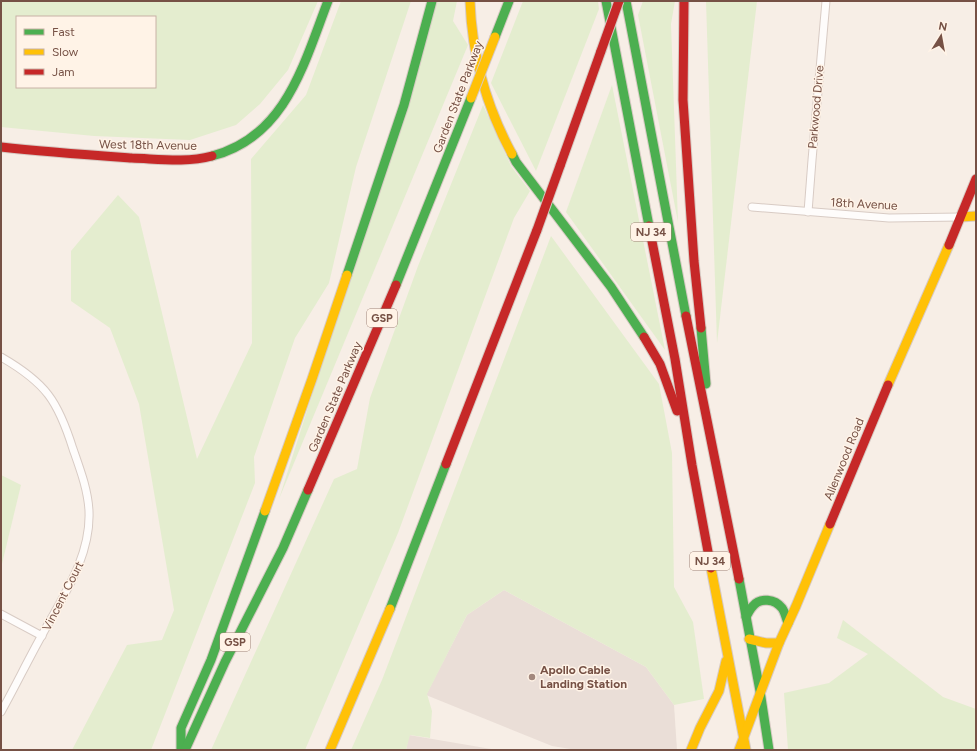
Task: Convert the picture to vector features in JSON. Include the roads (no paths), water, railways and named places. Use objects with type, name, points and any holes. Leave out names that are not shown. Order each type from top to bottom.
[{"type":"main road","name":"West 18th Avenue","points":[[1,147],[101,156],[184,160],[215,155],[232,148],[258,133],[282,107],[294,86],[328,1]]},
{"type":"main road","points":[[182,750],[181,728],[211,660],[312,379],[404,105],[432,1]]},
{"type":"main road","points":[[470,1],[475,56],[487,100],[497,126],[516,162],[611,287],[655,355],[672,395],[692,465]]},
{"type":"main road","name":"Garden State Parkway","points":[[185,750],[225,662],[283,548],[353,387],[426,212],[509,1]]},
{"type":"main road","name":"NJ 34","points":[[606,1],[674,352],[692,465],[727,657],[746,750]]},
{"type":"main road","points":[[330,750],[420,532],[537,230],[619,1]]},
{"type":"main road","name":"NJ 34","points":[[626,1],[697,374],[710,428]]},
{"type":"main road","points":[[684,1],[682,69],[687,169],[710,428],[746,616],[749,639],[760,690],[769,750]]},
{"type":"main road","name":"Allenwood Road","points":[[739,750],[760,690],[779,643],[976,179]]},
{"type":"main road","name":"18th Avenue","points":[[961,216],[976,216]]},
{"type":"main road","points":[[746,616],[752,606],[761,600],[771,601],[776,603],[782,609],[788,623]]},
{"type":"main road","points":[[749,639],[766,643],[779,643]]},
{"type":"main road","points":[[691,750],[700,728],[719,691],[727,657]]},
{"type":"street","name":"Parkwood Drive","points":[[808,212],[826,1]]},
{"type":"street","name":"18th Avenue","points":[[752,207],[889,218],[961,216]]},
{"type":"street","name":"Vincent Court","points":[[1,357],[30,375],[44,389],[56,405],[65,422],[88,498],[89,512],[88,533],[83,557],[1,712]]},
{"type":"street","points":[[1,614],[42,636]]},
{"type":"place","name":"Apollo Cable Landing Station","points":[[532,677]]}]
